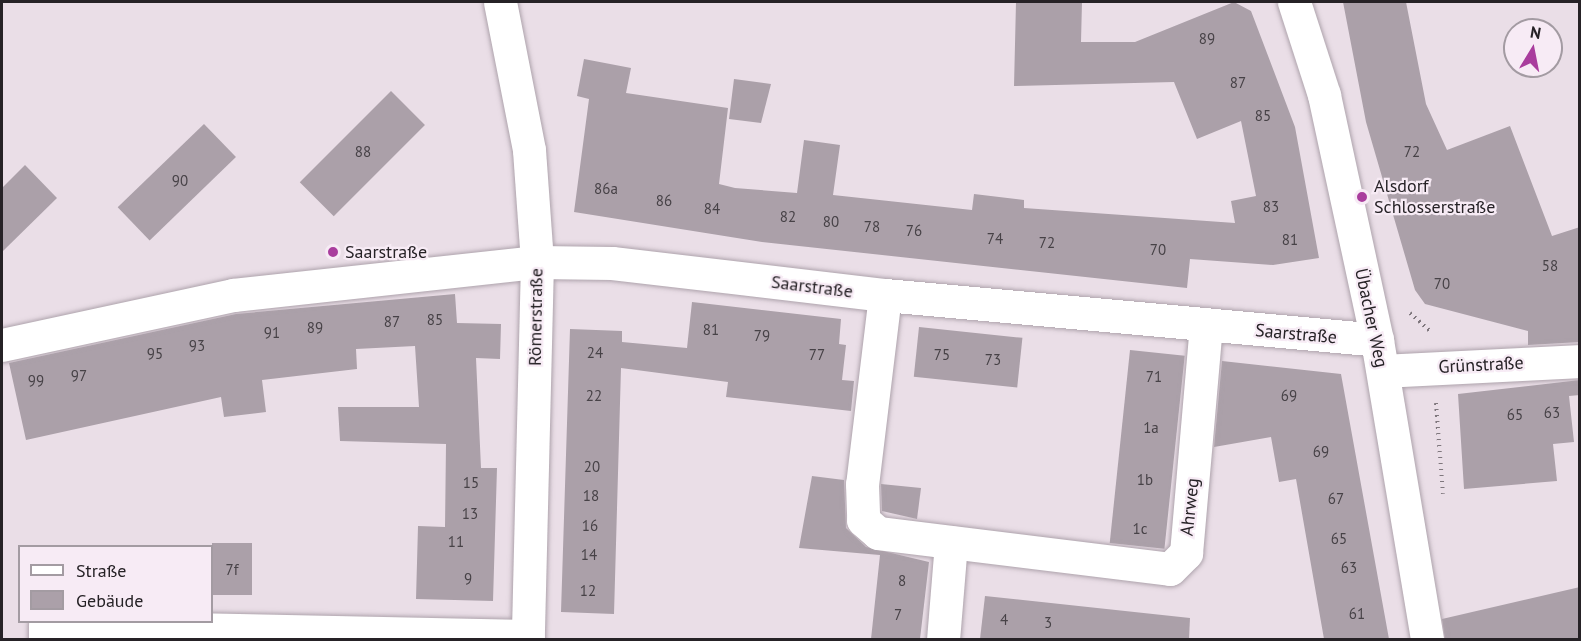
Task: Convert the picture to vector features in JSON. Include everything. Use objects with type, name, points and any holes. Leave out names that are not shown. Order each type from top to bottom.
[{"type":"street","name":"Römerstraße","points":[[45,639],[45,626],[528,638],[537,262],[529,150],[500,2]]},
{"type":"street","name":"Übacher Weg","points":[[1294,2],[1324,95],[1380,355],[1427,639]]},
{"type":"street","name":"Saarstraße","points":[[2,345],[233,295],[537,262],[612,263],[885,295],[1206,327],[1380,355]]},
{"type":"street","name":"Ahrweg","points":[[885,295],[862,484],[863,519],[878,532],[1170,569],[1186,553],[1206,327]]},
{"type":"street","name":"Grünstraße","points":[[1380,355],[1580,361]]},
{"type":"street","points":[[943,639],[951,542]]},
{"type":"building","points":[[1016,2],[1082,2],[1081,42],[1135,42],[1234,2],[1251,11],[1295,127],[1319,258],[1273,265],[1190,259],[1187,288],[762,242],[574,212],[589,99],[577,96],[584,59],[631,68],[626,93],[728,108],[719,184],[735,188],[797,193],[804,140],[840,145],[833,195],[972,210],[974,194],[1024,200],[1024,208],[1235,223],[1231,201],[1256,196],[1241,121],[1197,139],[1174,82],[1014,86]]},
{"type":"building","points":[[1343,2],[1406,2],[1426,104],[1447,150],[1510,126],[1552,236],[1580,227],[1580,342],[1528,345],[1528,331],[1425,304],[1415,290],[1366,122]]},
{"type":"building","points":[[734,79],[771,84],[761,123],[729,119]]},
{"type":"building","points":[[391,91],[425,125],[334,216],[300,182]]},
{"type":"building","points":[[204,124],[236,157],[150,240],[118,207]]},
{"type":"building","points":[[25,165],[57,198],[2,252],[2,188]]},
{"type":"building","points":[[455,294],[457,323],[501,324],[500,359],[476,358],[481,468],[497,468],[493,601],[416,599],[418,526],[445,527],[446,444],[340,441],[338,407],[419,407],[415,346],[356,349],[357,369],[262,380],[266,412],[224,417],[221,397],[26,440],[9,363],[236,314]]},
{"type":"building","points":[[692,302],[841,319],[839,344],[846,345],[842,380],[854,381],[851,411],[726,397],[728,382],[621,368],[614,614],[561,612],[570,329],[622,331],[622,342],[687,348]]},
{"type":"building","points":[[919,327],[1022,338],[1017,388],[914,377]]},
{"type":"building","points":[[1130,350],[1185,356],[1164,549],[1110,543]]},
{"type":"building","points":[[1222,361],[1341,374],[1389,639],[1324,639],[1296,479],[1279,482],[1271,437],[1214,447]]},
{"type":"building","points":[[1580,380],[1580,395],[1569,396],[1574,442],[1553,444],[1557,481],[1464,489],[1458,394]]},
{"type":"building","points":[[812,476],[844,480],[846,528],[866,547],[929,562],[920,639],[871,639],[880,555],[799,548]]},
{"type":"building","points":[[881,484],[921,488],[917,519],[882,511]]},
{"type":"building","points":[[212,543],[252,543],[252,595],[213,595]]},
{"type":"building","points":[[1580,587],[1580,639],[1445,639],[1442,619]]},
{"type":"building","points":[[985,596],[1190,618],[1189,639],[980,639]]},
{"type":"place","name":"Alsdorf Schlosserstraße","points":[[1362,197]]},
{"type":"place","name":"Saarstraße","points":[[333,252]]}]
